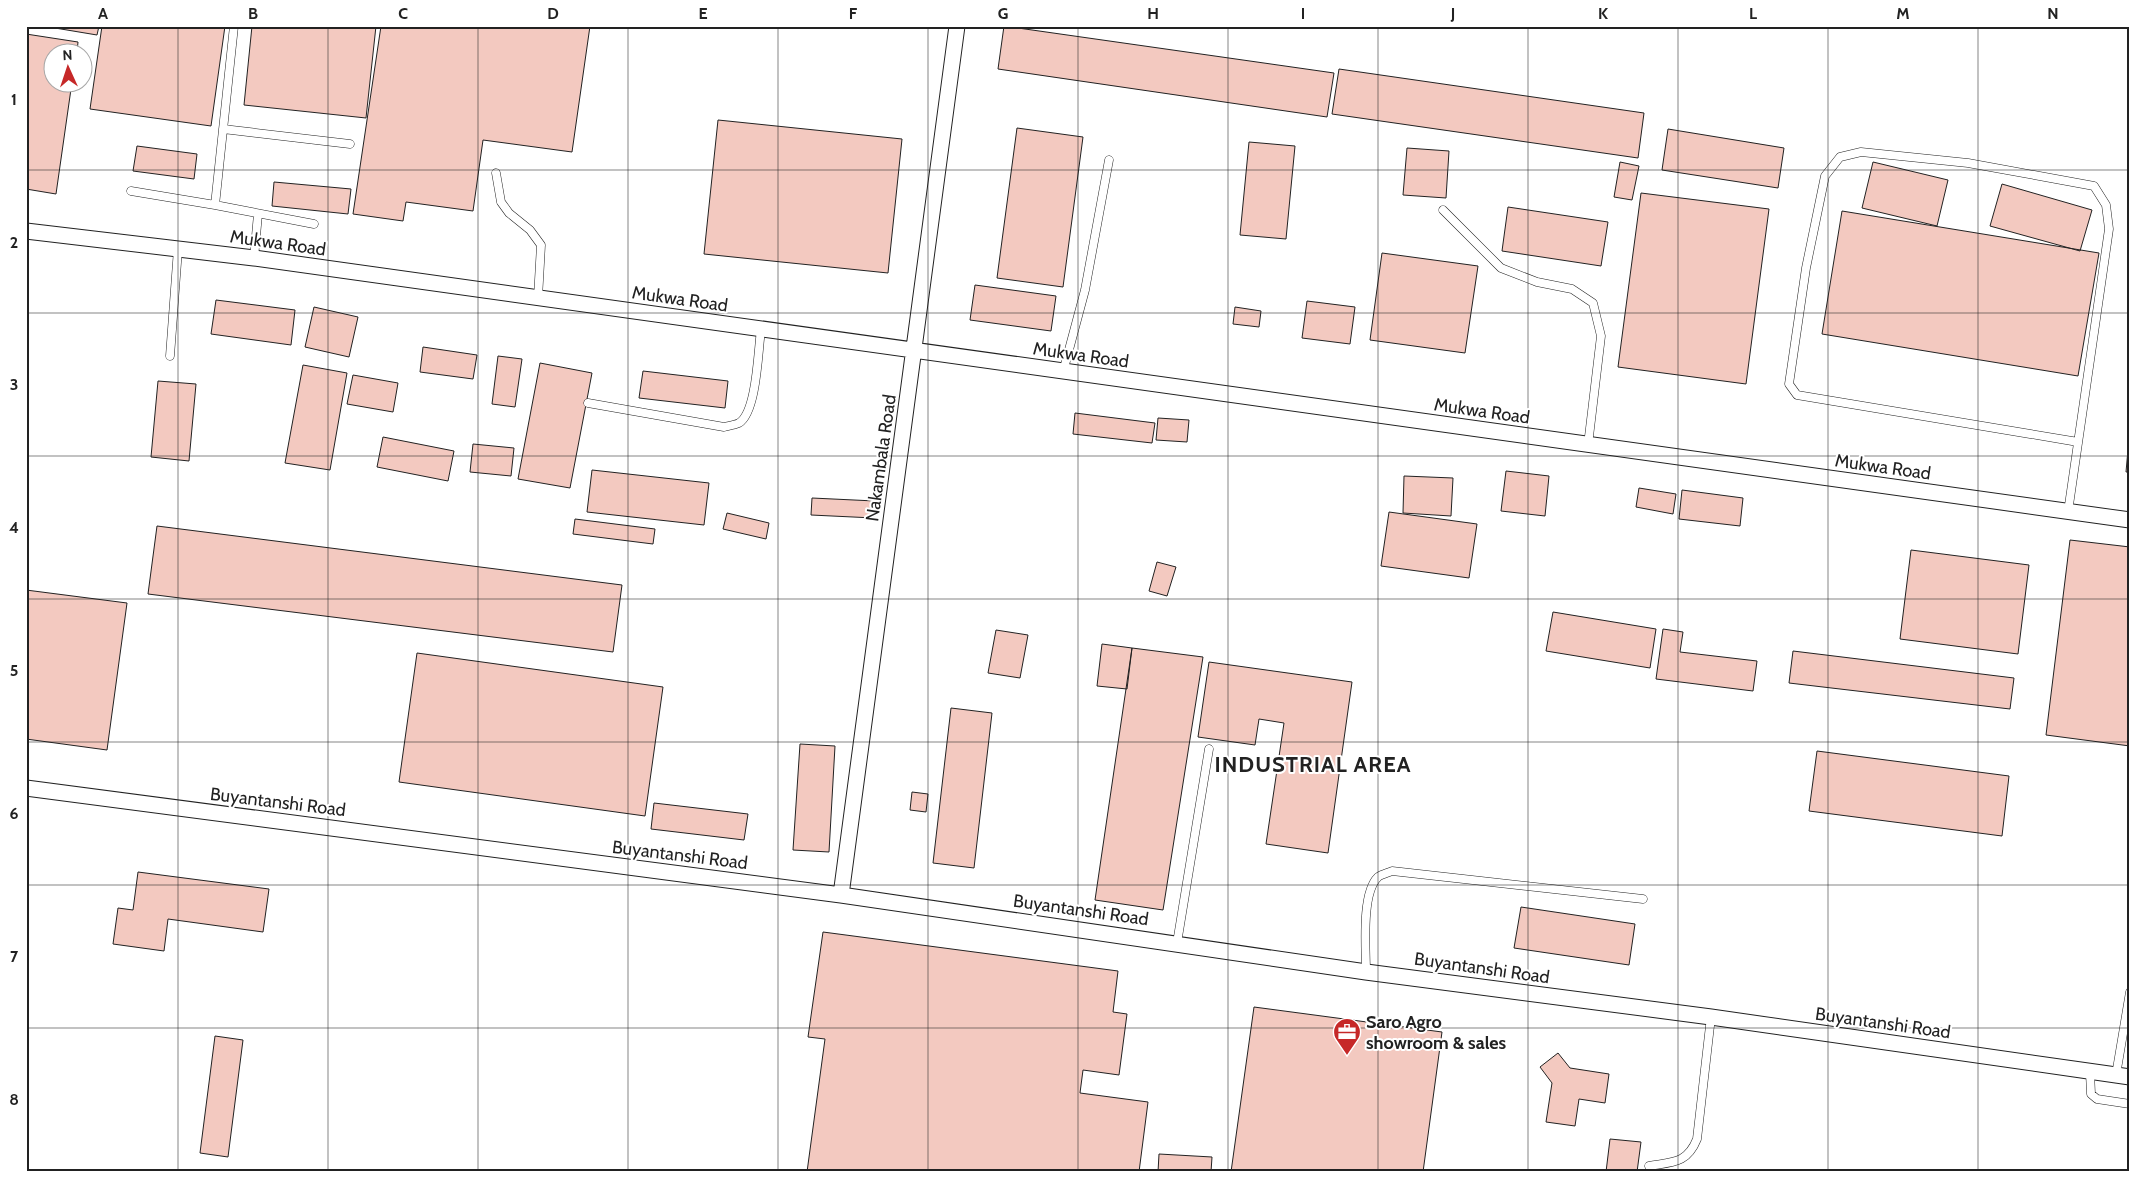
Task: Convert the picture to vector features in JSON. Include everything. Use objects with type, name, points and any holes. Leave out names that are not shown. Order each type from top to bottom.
[{"type":"street","name":"Nakambala Road","points":[[841,895],[957,26]]},
{"type":"street","name":"Mukwa Road","points":[[26,230],[254,258],[2130,520]]},
{"type":"street","name":"Buyantanshi Road","points":[[26,788],[841,895],[1366,972],[1711,1017],[2123,1076]]},
{"type":"lane","points":[[215,205],[234,26]]},
{"type":"lane","points":[[223,129],[350,144]]},
{"type":"lane","points":[[2068,512],[2109,229],[2106,205],[2094,186],[1968,163],[1861,152],[1840,157],[1825,176],[1806,268],[1789,384],[1797,394],[2078,442]]},
{"type":"lane","points":[[1063,372],[1085,290],[1109,160]]},
{"type":"lane","points":[[496,173],[501,202],[509,213],[530,230],[541,245],[538,298]]},
{"type":"lane","points":[[131,191],[314,224]]},
{"type":"lane","points":[[1443,210],[1501,268],[1537,282],[1572,289],[1592,303],[1600,336],[1588,445]]},
{"type":"lane","points":[[254,258],[258,214]]},
{"type":"lane","points":[[170,356],[178,249]]},
{"type":"lane","points":[[588,403],[724,426],[739,423],[748,412],[754,389],[761,330]]},
{"type":"lane","points":[[1177,943],[1209,749]]},
{"type":"lane","points":[[1366,972],[1370,888],[1379,877],[1392,872],[1643,899]]},
{"type":"lane","points":[[2123,1076],[2130,992]]},
{"type":"lane","points":[[1649,1166],[1678,1162],[1692,1152],[1697,1139],[1711,1017]]},
{"type":"lane","points":[[2090,1072],[2091,1094],[2097,1099],[2130,1104]]},
{"type":"building","points":[[43,26],[99,26],[97,35]]},
{"type":"building","points":[[102,26],[225,26],[211,126],[90,109]]},
{"type":"building","points":[[252,26],[376,26],[366,118],[244,105]]},
{"type":"building","points":[[381,26],[590,26],[572,152],[483,140],[473,211],[406,202],[403,221],[353,214]]},
{"type":"building","points":[[1004,26],[1334,73],[1327,117],[998,69]]},
{"type":"building","points":[[26,34],[78,42],[42,42],[42,92],[71,92],[56,194],[26,189]]},
{"type":"building","points":[[1339,69],[1644,113],[1638,158],[1332,114]]},
{"type":"building","points":[[718,120],[902,139],[888,273],[704,254]]},
{"type":"building","points":[[1017,128],[1083,137],[1063,287],[997,278]]},
{"type":"building","points":[[1668,129],[1784,148],[1778,188],[1662,170]]},
{"type":"building","points":[[1249,142],[1295,146],[1286,239],[1240,235]]},
{"type":"building","points":[[137,146],[197,154],[194,179],[133,171]]},
{"type":"building","points":[[1407,148],[1449,151],[1446,198],[1403,195]]},
{"type":"building","points":[[1620,162],[1639,166],[1632,200],[1614,197]]},
{"type":"building","points":[[1873,162],[1948,180],[1937,226],[1862,208]]},
{"type":"building","points":[[274,182],[351,189],[348,214],[272,206]]},
{"type":"building","points":[[2002,184],[2092,210],[2080,251],[1990,226]]},
{"type":"building","points":[[1641,193],[1769,209],[1746,384],[1618,367]]},
{"type":"building","points":[[1508,207],[1608,222],[1601,266],[1502,251]]},
{"type":"building","points":[[1842,211],[2099,253],[2078,376],[1822,334]]},
{"type":"building","points":[[1382,253],[1478,266],[1465,353],[1370,340]]},
{"type":"building","points":[[975,285],[1056,296],[1051,331],[970,320]]},
{"type":"building","points":[[216,300],[295,310],[291,345],[211,334]]},
{"type":"building","points":[[1307,301],[1355,307],[1350,344],[1302,338]]},
{"type":"building","points":[[314,307],[358,317],[349,357],[305,347]]},
{"type":"building","points":[[1235,307],[1261,311],[1259,327],[1233,324]]},
{"type":"building","points":[[423,347],[477,355],[473,379],[420,372]]},
{"type":"building","points":[[498,356],[522,359],[515,407],[492,404]]},
{"type":"building","points":[[540,363],[592,373],[570,488],[518,479]]},
{"type":"building","points":[[303,365],[347,373],[330,470],[285,463]]},
{"type":"building","points":[[643,371],[728,381],[725,408],[639,398]]},
{"type":"building","points":[[353,375],[398,383],[393,412],[347,404]]},
{"type":"building","points":[[158,381],[196,384],[189,461],[151,457]]},
{"type":"building","points":[[1075,413],[1155,423],[1152,443],[1073,434]]},
{"type":"building","points":[[1158,418],[1189,420],[1187,442],[1156,440]]},
{"type":"building","points":[[2130,427],[2130,472],[2126,472]]},
{"type":"building","points":[[383,437],[454,451],[448,481],[377,467]]},
{"type":"building","points":[[473,444],[514,448],[511,476],[470,472]]},
{"type":"building","points":[[592,470],[709,483],[704,525],[587,512]]},
{"type":"building","points":[[1506,471],[1549,476],[1545,516],[1501,511]]},
{"type":"building","points":[[1404,476],[1453,478],[1451,516],[1403,513]]},
{"type":"building","points":[[1639,488],[1676,494],[1673,514],[1636,507]]},
{"type":"building","points":[[1682,490],[1743,498],[1740,526],[1679,519]]},
{"type":"building","points":[[812,498],[875,501],[874,518],[811,515]]},
{"type":"building","points":[[1389,512],[1477,524],[1469,578],[1381,566]]},
{"type":"building","points":[[727,513],[769,523],[766,539],[723,529]]},
{"type":"building","points":[[575,519],[655,529],[653,544],[573,534]]},
{"type":"building","points":[[157,526],[622,585],[613,652],[148,594]]},
{"type":"building","points":[[2070,540],[2130,547],[2130,746],[2046,735]]},
{"type":"building","points":[[1911,550],[2029,565],[2018,654],[1900,639]]},
{"type":"building","points":[[1157,562],[1176,567],[1167,596],[1149,591]]},
{"type":"building","points":[[26,590],[127,603],[107,750],[26,739]]},
{"type":"building","points":[[1553,612],[1656,629],[1650,668],[1546,651]]},
{"type":"building","points":[[1663,629],[1683,632],[1680,652],[1757,661],[1753,691],[1656,679]]},
{"type":"building","points":[[996,630],[1028,635],[1020,678],[988,673]]},
{"type":"building","points":[[1102,644],[1132,648],[1127,689],[1097,686]]},
{"type":"building","points":[[1132,648],[1203,657],[1163,910],[1095,900]]},
{"type":"building","points":[[1793,651],[2014,678],[2010,709],[1789,683]]},
{"type":"building","points":[[417,653],[663,687],[645,816],[399,782]]},
{"type":"building","points":[[1209,662],[1352,682],[1328,853],[1266,844],[1284,723],[1259,719],[1255,745],[1198,737]]},
{"type":"building","points":[[951,708],[992,713],[974,868],[933,863]]},
{"type":"building","points":[[800,744],[835,746],[829,852],[793,850]]},
{"type":"building","points":[[1817,751],[2009,776],[2002,836],[1809,811]]},
{"type":"building","points":[[912,792],[928,794],[926,812],[910,810]]},
{"type":"building","points":[[654,803],[748,814],[744,840],[651,829]]},
{"type":"building","points":[[138,872],[269,889],[263,932],[168,919],[164,951],[113,944],[118,908],[133,910]]},
{"type":"building","points":[[1521,907],[1635,924],[1629,965],[1514,948]]},
{"type":"building","points":[[823,932],[1118,971],[1113,1012],[1127,1014],[1119,1075],[1083,1070],[1080,1093],[1148,1102],[1139,1172],[807,1172],[825,1039],[808,1037]]},
{"type":"building","points":[[1254,1007],[1442,1032],[1423,1172],[1231,1172]]},
{"type":"building","points":[[215,1036],[243,1040],[228,1157],[200,1153]]},
{"type":"building","points":[[1558,1053],[1570,1068],[1609,1074],[1605,1103],[1579,1099],[1575,1126],[1546,1122],[1552,1083],[1540,1067]]},
{"type":"building","points":[[1610,1139],[1641,1142],[1637,1172],[1606,1172]]},
{"type":"building","points":[[1159,1154],[1212,1157],[1211,1172],[1158,1172]]},
{"type":"place","name":"Saro Agro showroom & sales","points":[[1347,1056]]},
{"type":"district","name":"INDUSTRIAL AREA","points":[[1313,764]]}]
